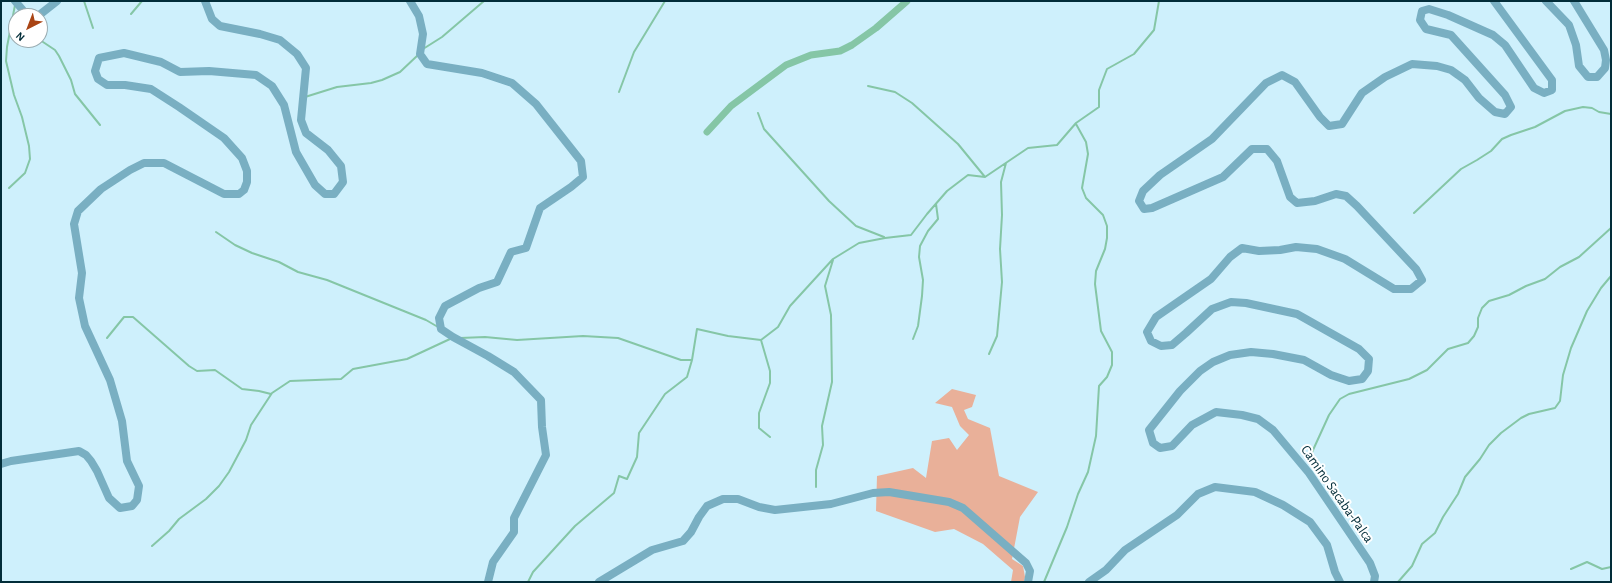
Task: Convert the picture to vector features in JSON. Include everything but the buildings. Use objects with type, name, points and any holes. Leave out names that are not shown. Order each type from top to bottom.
[{"type":"street","points":[[48,8],[57,1]]},
{"type":"street","points":[[1,464],[11,461],[79,451],[86,455],[91,461],[109,498],[120,508],[132,506],[137,500],[139,486],[127,461],[122,421],[110,380],[85,326],[79,298],[82,273],[74,224],[78,211],[101,189],[130,170],[144,163],[164,162],[224,194],[239,194],[244,190],[248,182],[247,171],[242,158],[224,138],[151,89],[125,85],[107,85],[98,79],[95,71],[99,58],[124,53],[161,62],[180,72],[209,71],[256,75],[272,86],[284,105],[296,152],[315,184],[325,194],[334,194],[343,182],[341,166],[328,150],[306,133],[301,120],[306,68],[296,54],[280,40],[260,34],[220,26],[212,19],[204,1]]},
{"type":"street","points":[[410,1],[419,16],[424,34],[420,54],[427,64],[482,73],[512,83],[536,104],[580,161],[582,177],[571,187],[540,208],[526,248],[512,252],[497,282],[479,288],[445,306],[439,318],[441,329],[514,372],[541,400],[542,427],[546,455],[514,518],[514,532],[493,562],[488,582]]},
{"type":"street","name":"Camino Sacaba-Palca","points":[[1374,582],[1375,576],[1370,563],[1309,473],[1273,430],[1258,419],[1242,415],[1216,412],[1192,425],[1172,446],[1160,448],[1153,443],[1149,430],[1180,391],[1200,371],[1213,362],[1230,355],[1251,352],[1273,354],[1304,360],[1331,375],[1349,381],[1362,378],[1368,371],[1370,359],[1360,349],[1297,314],[1246,303],[1231,302],[1212,308],[1172,345],[1161,346],[1151,341],[1147,332],[1156,317],[1211,279],[1230,257],[1242,248],[1259,251],[1280,250],[1296,247],[1317,249],[1345,259],[1394,290],[1411,289],[1422,280],[1416,269],[1358,206],[1346,196],[1336,194],[1315,201],[1297,203],[1293,200],[1290,197],[1277,161],[1267,149],[1252,149],[1223,177],[1152,208],[1144,209],[1139,201],[1143,191],[1160,175],[1212,139],[1266,83],[1282,75],[1295,82],[1320,117],[1329,126],[1342,124],[1362,93],[1385,76],[1412,64],[1436,66],[1451,70],[1465,80],[1479,98],[1495,112],[1505,114],[1511,107],[1505,95],[1451,35],[1426,29],[1420,20],[1422,11],[1429,9],[1448,15],[1493,35],[1504,45],[1534,88],[1544,93],[1552,90],[1552,80],[1494,1]]},
{"type":"street","points":[[1546,1],[1569,25],[1576,45],[1579,66],[1588,77],[1597,77],[1605,68],[1606,60],[1604,50],[1574,1]]},
{"type":"street","points":[[1089,582],[1106,570],[1125,550],[1177,515],[1198,494],[1215,487],[1255,492],[1283,505],[1310,522],[1327,545],[1335,572],[1340,582]]},
{"type":"street","points":[[599,582],[652,550],[683,542],[708,506],[723,499],[738,499],[760,507],[775,510],[831,504],[874,493],[889,492],[949,502],[963,508],[1026,562],[1030,571],[1028,582]]},
{"type":"shaded area","points":[[952,389],[976,395],[972,407],[964,410],[968,419],[990,428],[999,476],[1038,492],[1020,517],[1012,559],[1023,566],[1025,577],[1024,582],[1011,582],[1013,570],[983,544],[954,529],[935,532],[876,511],[877,476],[913,468],[926,478],[932,441],[949,438],[957,450],[969,435],[960,426],[952,407],[935,403]]},
{"type":"waterway","points":[[84,1],[93,28]]},
{"type":"waterway","points":[[131,14],[142,1]]},
{"type":"waterway","points":[[423,49],[442,37],[484,1]]},
{"type":"waterway","points":[[619,92],[634,52],[665,1]]},
{"type":"waterway","points":[[707,132],[731,106],[786,65],[811,55],[840,51],[852,45],[876,28],[907,1]]},
{"type":"waterway","points":[[528,582],[533,572],[575,526],[614,493],[619,476],[627,479],[637,457],[639,433],[665,394],[687,377],[692,360],[697,329],[728,336],[761,340],[778,327],[790,306],[833,259],[859,243],[911,235],[947,191],[968,175],[985,177],[1028,148],[1057,145],[1076,123],[1099,107],[1099,90],[1107,69],[1134,54],[1154,30],[1159,1]]},
{"type":"waterway","points":[[9,188],[25,173],[30,159],[29,146],[22,117],[14,95],[6,61],[7,47],[15,5]]},
{"type":"waterway","points":[[48,45],[55,50],[59,56],[71,80],[75,94],[100,125]]},
{"type":"waterway","points":[[305,97],[337,87],[371,83],[382,80],[400,72],[418,55]]},
{"type":"waterway","points":[[868,86],[895,92],[912,103],[958,144],[985,177]]},
{"type":"waterway","points":[[1414,213],[1461,169],[1491,151],[1502,139],[1535,127],[1565,111],[1583,107],[1592,108],[1599,112],[1611,114]]},
{"type":"waterway","points":[[758,113],[764,129],[829,201],[856,226],[884,237]]},
{"type":"waterway","points":[[1044,582],[1088,472],[1096,436],[1099,386],[1107,377],[1112,365],[1112,352],[1101,331],[1095,284],[1096,271],[1105,249],[1107,226],[1103,215],[1086,198],[1082,188],[1088,154],[1086,142],[1076,124]]},
{"type":"waterway","points":[[989,354],[997,336],[1002,282],[1000,249],[1002,215],[1001,182],[1006,163]]},
{"type":"waterway","points":[[913,339],[918,326],[922,296],[923,280],[919,257],[920,246],[928,231],[938,219],[936,204]]},
{"type":"waterway","points":[[1308,461],[1329,415],[1340,399],[1349,394],[1409,379],[1427,370],[1448,349],[1468,343],[1474,336],[1478,327],[1478,318],[1482,308],[1489,301],[1509,295],[1526,286],[1545,279],[1560,267],[1579,257],[1611,228]]},
{"type":"waterway","points":[[216,232],[235,245],[252,253],[279,262],[298,272],[327,280],[426,320],[438,327]]},
{"type":"waterway","points":[[816,487],[816,470],[823,445],[822,426],[832,382],[831,315],[825,286],[833,260]]},
{"type":"waterway","points":[[1398,582],[1412,566],[1422,544],[1435,533],[1443,517],[1458,494],[1465,477],[1489,445],[1501,433],[1521,418],[1529,414],[1555,408],[1560,401],[1563,375],[1571,348],[1587,311],[1601,288],[1611,276]]},
{"type":"waterway","points":[[107,338],[124,317],[133,317],[189,366],[197,371],[215,370],[242,389],[271,394]]},
{"type":"waterway","points":[[460,338],[485,337],[517,340],[583,336],[618,338],[681,360],[692,360]]},
{"type":"waterway","points":[[152,546],[169,531],[179,519],[206,499],[219,486],[229,472],[246,440],[251,425],[272,393],[290,381],[341,379],[353,369],[407,359],[450,339]]},
{"type":"waterway","points":[[761,340],[770,371],[770,383],[759,413],[759,428],[770,437]]},
{"type":"waterway","points":[[1571,569],[1587,562],[1602,569],[1611,567]]}]
